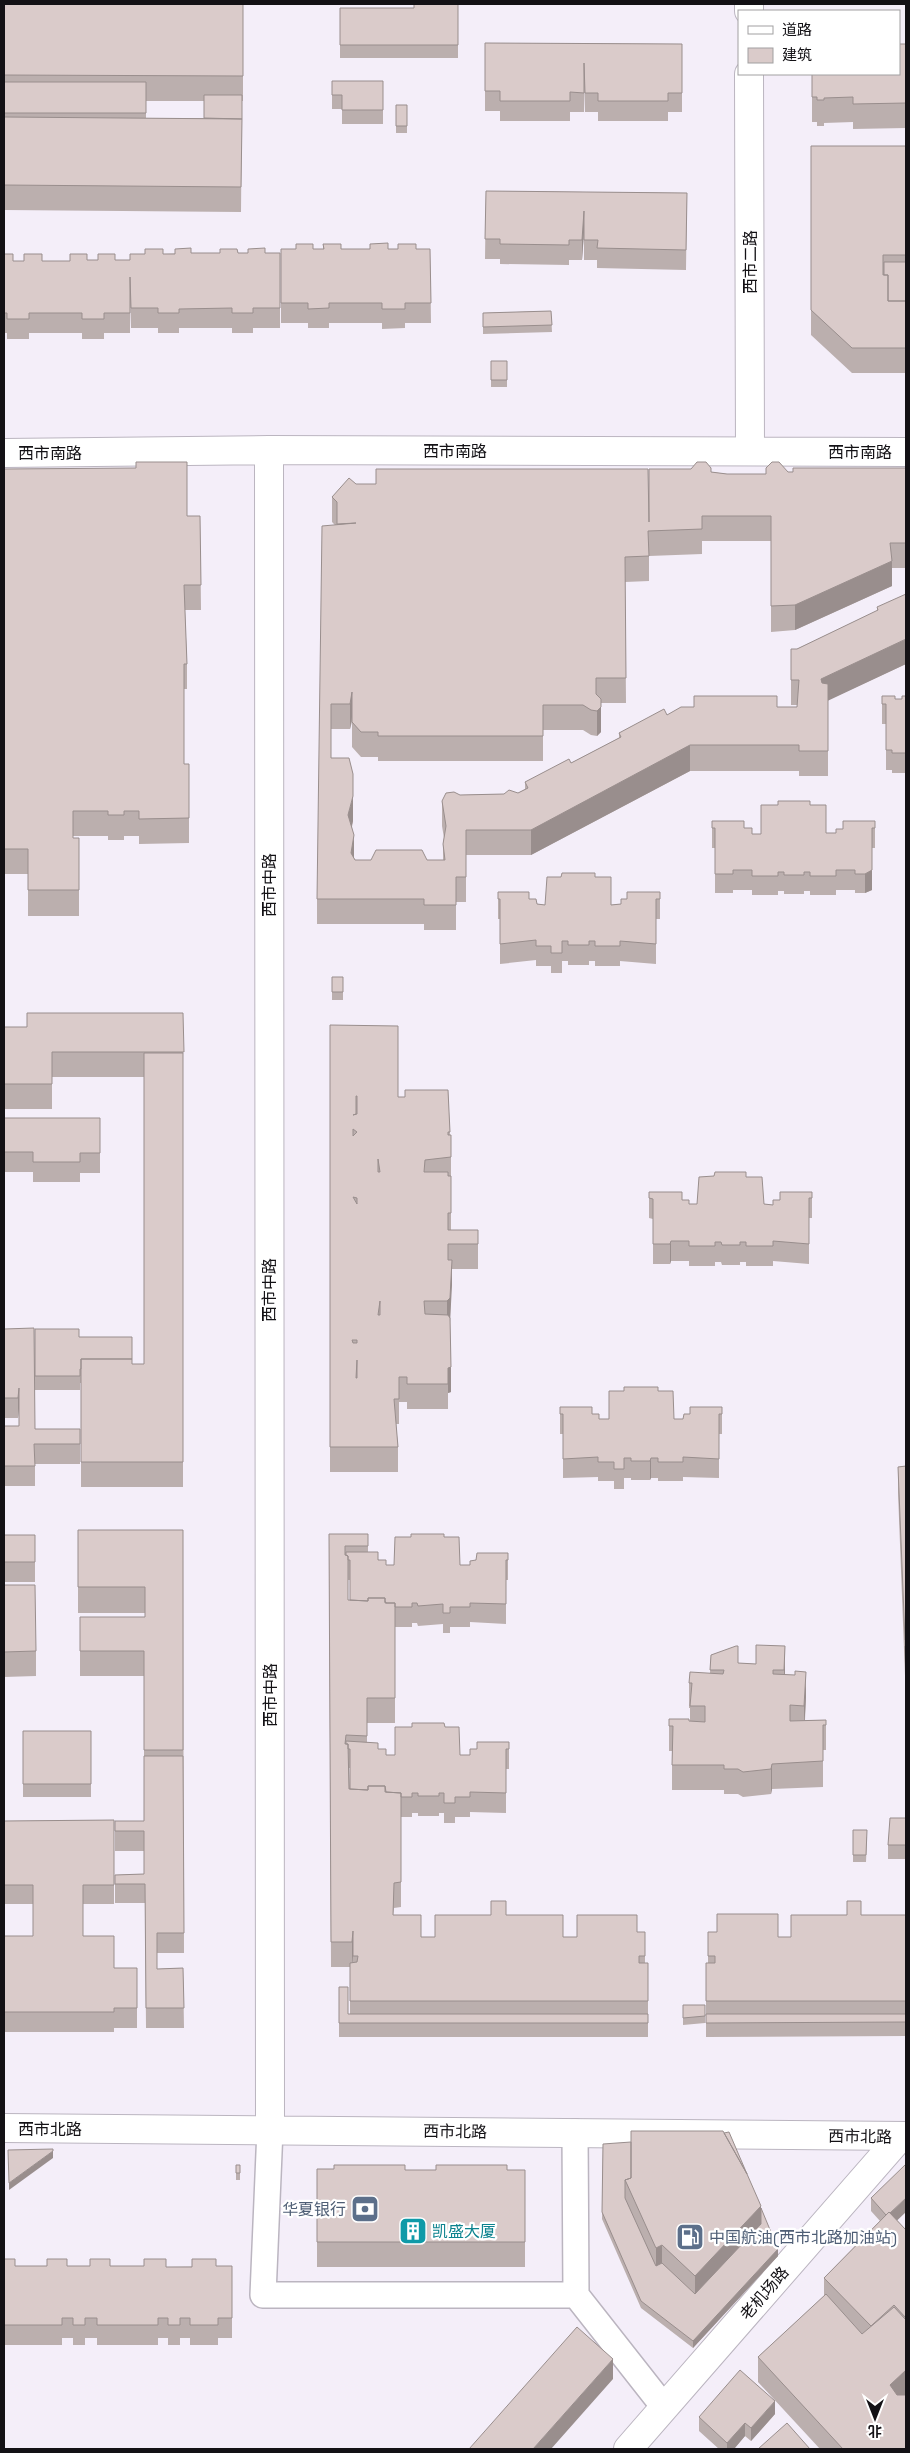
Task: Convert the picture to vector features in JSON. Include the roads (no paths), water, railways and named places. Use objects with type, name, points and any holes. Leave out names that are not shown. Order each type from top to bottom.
[{"type":"street","name":"西市二路","points":[[749,75],[750,451]]},
{"type":"street","name":"西市南路","points":[[4,453],[269,450],[906,452]]},
{"type":"street","name":"西市中路","points":[[269,450],[270,2129]]},
{"type":"street","name":"西市北路","points":[[4,2128],[903,2136]]},
{"type":"street","points":[[270,2129],[263,2295],[576,2295]]},
{"type":"street","points":[[575,2132],[576,2295],[664,2407]]},
{"type":"street","name":"老机场路","points":[[628,2449],[903,2136]]},
{"type":"place","name":"华夏银行","points":[[365,2209]]},
{"type":"place","name":"凯盛大厦","points":[[413,2231]]},
{"type":"place","name":"中国航油(西市北路加油站)","points":[[690,2237]]}]
